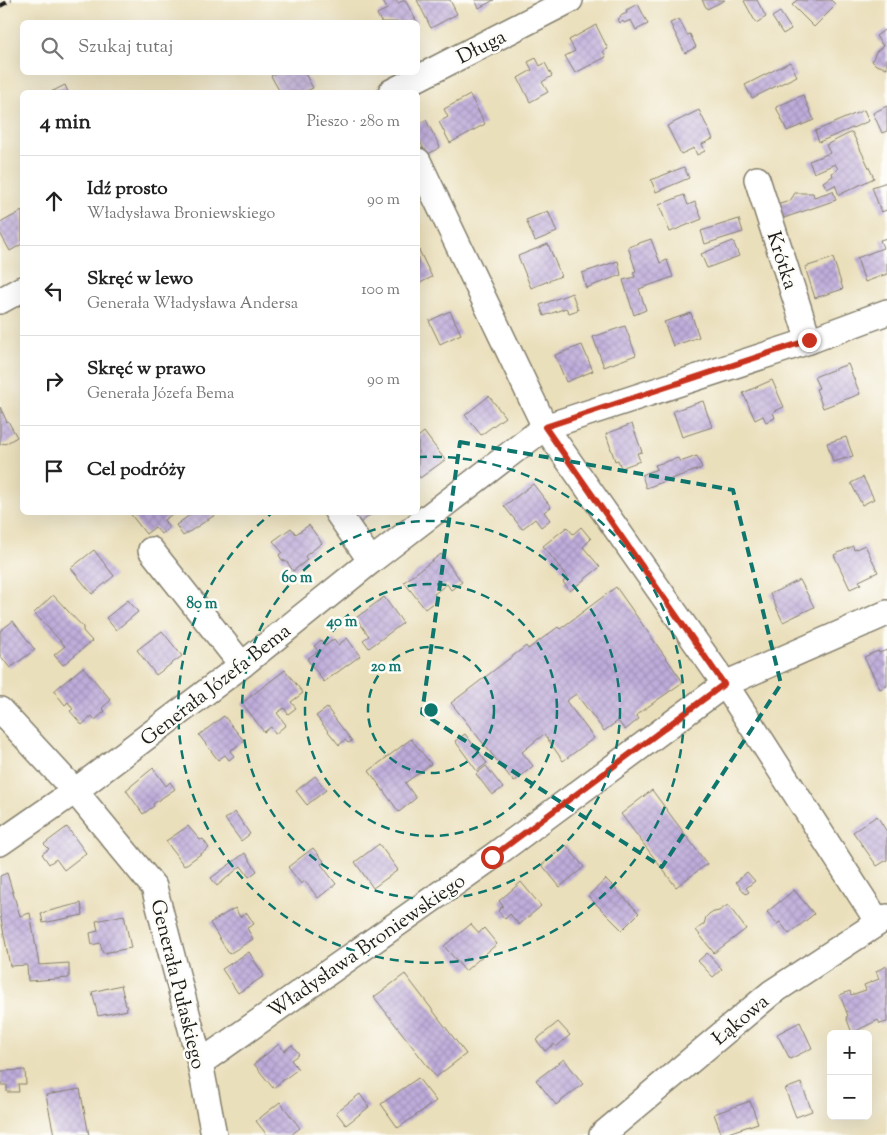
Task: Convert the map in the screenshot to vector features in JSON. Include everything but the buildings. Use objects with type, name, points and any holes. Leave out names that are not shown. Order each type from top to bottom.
[{"type":"street","name":"Długa","points":[[395,90],[570,0]]},
{"type":"street","points":[[420,165],[545,427],[724,684],[883,920]]},
{"type":"street","name":"Krótka","points":[[757,179],[809,340]]},
{"type":"street","points":[[0,301],[20,290]]},
{"type":"street","name":"Generała Józefa Bema","points":[[0,844],[75,791],[242,665],[545,427],[809,340],[887,312]]},
{"type":"street","points":[[339,515],[371,562]]},
{"type":"street","points":[[152,550],[242,665]]},
{"type":"street","name":"Władysława Broniewskiego","points":[[200,1063],[492,857],[724,684],[887,613]]},
{"type":"street","name":"Generała Pułaskiego","points":[[0,710],[75,791],[154,887],[200,1063],[214,1135]]},
{"type":"street","name":"Łąkowa","points":[[602,1135],[771,993],[883,920]]},
{"type":"highlighted area","points":[[460,442],[733,490],[781,684],[662,867],[422,713]]},
{"type":"railway","points":[[0,6],[11,0]]},
{"type":"route","points":[[492,857],[724,684],[545,427],[809,340]]}]
